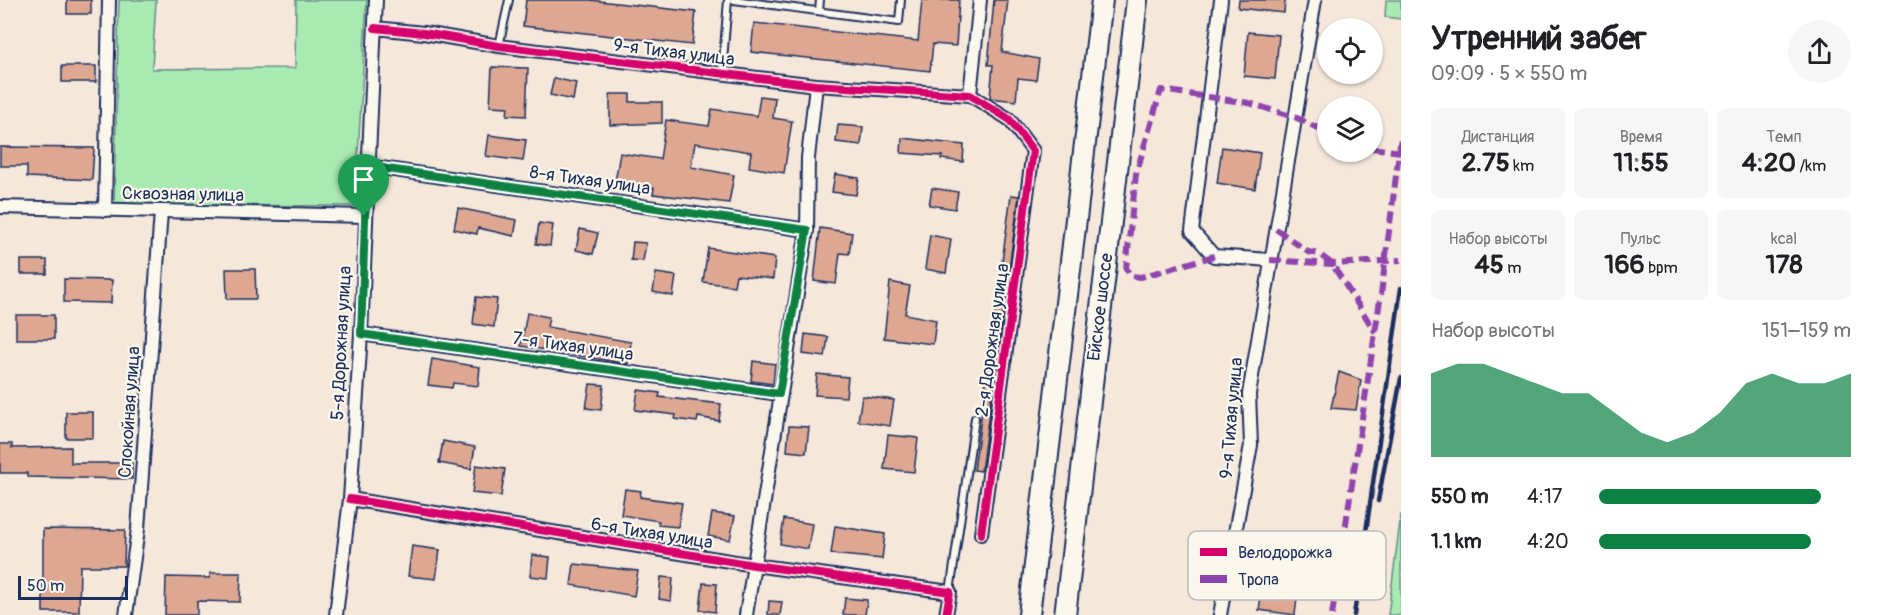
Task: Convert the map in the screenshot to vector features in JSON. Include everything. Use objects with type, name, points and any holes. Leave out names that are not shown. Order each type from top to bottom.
[{"type":"main road","name":"Ейское шоссе","points":[[1065,615],[1137,0]]},
{"type":"main road","name":"Ейское шоссе","points":[[1029,615],[1101,9]]},
{"type":"street","points":[[105,210],[109,0]]},
{"type":"street","name":"5-я Дорожная улица","points":[[336,615],[350,499],[361,334],[364,216],[376,0]]},
{"type":"street","points":[[970,95],[980,0]]},
{"type":"street","points":[[1221,0],[1192,231],[1214,256],[1270,260]]},
{"type":"street","name":"9-я Тихая улица","points":[[1235,531],[1251,445],[1249,394],[1315,0]]},
{"type":"street","name":"9-я Тихая улица","points":[[375,28],[816,86],[970,95]]},
{"type":"street","points":[[746,615],[779,394],[807,230],[808,158],[816,86]]},
{"type":"street","name":"2-я Дорожная улица","points":[[970,95],[1009,118],[1033,151],[981,534]]},
{"type":"street","name":"8-я Тихая улица","points":[[367,166],[807,230]]},
{"type":"street","name":"Сквозная улица","points":[[0,207],[364,216]]},
{"type":"street","name":"Спокойная улица","points":[[126,615],[138,529],[161,212]]},
{"type":"street","name":"7-я Тихая улица","points":[[361,334],[779,394]]},
{"type":"street","name":"6-я Тихая улица","points":[[350,499],[754,564],[950,592]]},
{"type":"street","points":[[946,615],[950,592]]},
{"type":"street","name":"9-я Тихая улица","points":[[1220,615],[1223,600]]},
{"type":"lane","points":[[499,46],[509,0]]},
{"type":"lane","points":[[722,73],[728,0]]},
{"type":"lane","points":[[734,0],[899,22],[901,0]]},
{"type":"lane","points":[[819,10],[820,0]]},
{"type":"lane","points":[[950,592],[975,418]]},
{"type":"green space","points":[[119,0],[156,0],[152,69],[295,68],[296,0],[367,0],[355,206],[114,205]]},
{"type":"green space","points":[[1386,0],[1401,0],[1401,19],[1385,17]]},
{"type":"green space","points":[[1401,514],[1401,615],[1388,615]]},
{"type":"building","points":[[67,0],[91,0],[91,14],[67,14]]},
{"type":"building","points":[[526,0],[590,0],[696,12],[692,45],[523,26]]},
{"type":"building","points":[[922,0],[959,0],[956,46],[933,44],[930,71],[751,52],[754,23],[918,41]]},
{"type":"building","points":[[994,0],[1008,0],[1002,52],[1039,59],[1036,80],[1018,78],[1016,101],[990,98],[993,65],[988,65]]},
{"type":"building","points":[[1239,0],[1285,0],[1284,13],[1238,8]]},
{"type":"building","points":[[1248,32],[1279,35],[1275,79],[1244,76]]},
{"type":"building","points":[[62,66],[96,66],[96,82],[62,82]]},
{"type":"building","points":[[492,67],[528,68],[526,116],[507,115],[508,107],[490,106]]},
{"type":"building","points":[[554,78],[576,83],[573,100],[550,95]]},
{"type":"building","points":[[610,94],[630,94],[630,102],[662,102],[662,123],[610,125]]},
{"type":"building","points":[[760,96],[775,98],[773,118],[792,121],[784,173],[749,167],[751,152],[695,143],[691,167],[734,175],[729,203],[653,194],[654,188],[615,182],[620,153],[660,159],[666,120],[709,126],[712,109],[757,116]]},
{"type":"building","points":[[838,125],[863,127],[861,145],[836,142]]},
{"type":"building","points":[[489,135],[526,140],[523,161],[486,156]]},
{"type":"building","points":[[902,138],[964,145],[963,162],[941,159],[942,156],[901,153]]},
{"type":"building","points":[[0,147],[94,148],[92,180],[27,177],[27,166],[0,166]]},
{"type":"building","points":[[1222,147],[1260,153],[1255,189],[1217,183]]},
{"type":"building","points":[[835,174],[859,178],[856,195],[832,192]]},
{"type":"building","points":[[932,188],[958,192],[955,209],[929,205]]},
{"type":"building","points":[[1011,195],[1019,196],[981,471],[974,470]]},
{"type":"building","points":[[458,208],[517,220],[514,236],[478,228],[477,234],[454,229]]},
{"type":"building","points":[[539,223],[553,225],[550,246],[536,244]]},
{"type":"building","points":[[820,228],[852,233],[849,254],[840,253],[836,284],[814,281]]},
{"type":"building","points":[[580,229],[598,233],[593,254],[576,250]]},
{"type":"building","points":[[930,235],[951,239],[946,273],[925,269]]},
{"type":"building","points":[[633,242],[646,243],[643,261],[631,260]]},
{"type":"building","points":[[708,248],[775,258],[773,279],[736,275],[734,286],[703,282]]},
{"type":"building","points":[[21,260],[47,260],[47,274],[21,274]]},
{"type":"building","points":[[226,269],[255,269],[256,299],[227,299]]},
{"type":"building","points":[[656,273],[676,276],[673,296],[653,292]]},
{"type":"building","points":[[64,279],[112,280],[111,303],[64,302]]},
{"type":"building","points":[[890,282],[910,286],[905,314],[936,320],[933,344],[884,338]]},
{"type":"building","points":[[476,297],[497,299],[494,327],[473,324]]},
{"type":"building","points":[[527,313],[549,317],[547,327],[631,342],[628,364],[521,346]]},
{"type":"building","points":[[16,315],[54,315],[54,339],[16,339]]},
{"type":"building","points":[[805,334],[828,337],[825,357],[803,354]]},
{"type":"building","points":[[432,359],[480,367],[478,386],[453,383],[452,388],[428,385]]},
{"type":"building","points":[[753,361],[775,364],[773,384],[751,381]]},
{"type":"building","points":[[1339,372],[1361,380],[1356,410],[1331,408]]},
{"type":"building","points":[[817,374],[848,377],[846,397],[815,395]]},
{"type":"building","points":[[590,384],[604,385],[601,410],[586,408]]},
{"type":"building","points":[[638,390],[660,393],[659,397],[721,404],[719,421],[698,417],[697,422],[675,419],[676,415],[635,410]]},
{"type":"building","points":[[862,396],[894,400],[890,426],[858,421]]},
{"type":"building","points":[[66,412],[93,412],[93,438],[66,438]]},
{"type":"building","points":[[789,426],[809,427],[806,453],[787,451]]},
{"type":"building","points":[[888,435],[918,438],[914,472],[884,469]]},
{"type":"building","points":[[443,441],[475,447],[471,469],[439,463]]},
{"type":"building","points":[[0,444],[12,444],[12,448],[71,447],[71,463],[132,463],[132,479],[27,477],[27,473],[0,473]]},
{"type":"building","points":[[476,465],[505,469],[501,496],[472,493]]},
{"type":"building","points":[[625,489],[641,491],[640,497],[682,503],[678,527],[658,525],[659,521],[621,515]]},
{"type":"building","points":[[712,513],[735,516],[730,540],[708,536]]},
{"type":"building","points":[[784,519],[812,524],[808,549],[780,544]]},
{"type":"building","points":[[835,526],[885,534],[882,559],[831,554]]},
{"type":"building","points":[[43,529],[125,530],[124,566],[80,566],[79,612],[43,612]]},
{"type":"building","points":[[412,546],[440,550],[436,579],[408,576]]},
{"type":"building","points":[[532,555],[550,557],[548,578],[530,576]]},
{"type":"building","points":[[574,564],[638,571],[634,596],[571,585]]},
{"type":"building","points":[[210,573],[241,573],[240,602],[197,601],[197,615],[165,615],[166,577],[210,578]]},
{"type":"building","points":[[661,577],[673,578],[671,601],[659,599]]},
{"type":"building","points":[[703,583],[717,584],[715,612],[700,610]]},
{"type":"building","points":[[845,598],[867,600],[865,615],[843,615]]},
{"type":"building","points":[[1261,600],[1297,600],[1295,615],[1259,610]]},
{"type":"building","points":[[769,601],[782,602],[780,615],[768,615]]},
{"type":"railway","points":[[1366,531],[1401,288]]},
{"type":"railway","points":[[1378,501],[1401,378]]},
{"type":"railway","points":[[1354,615],[1356,600]]},
{"type":"marked path","points":[[1214,256],[1141,277],[1132,276],[1126,269],[1136,174],[1161,90],[1249,103],[1297,118],[1317,128]]},
{"type":"marked path","points":[[1345,531],[1382,287],[1401,136]]},
{"type":"marked path","points":[[1383,150],[1401,152]]},
{"type":"marked path","points":[[1276,229],[1308,252],[1319,254],[1332,264],[1376,333]]},
{"type":"marked path","points":[[1270,260],[1332,264],[1401,260]]},
{"type":"marked path","points":[[1332,615],[1334,600]]},
{"type":"cycle path","points":[[375,28],[424,33],[499,46],[816,85],[970,95],[1009,119],[1033,151],[981,534]]},
{"type":"cycle path","points":[[350,499],[754,565],[950,592],[946,615]]},
{"type":"route","points":[[367,166],[807,230],[779,394],[361,334],[364,216],[367,166]]}]
